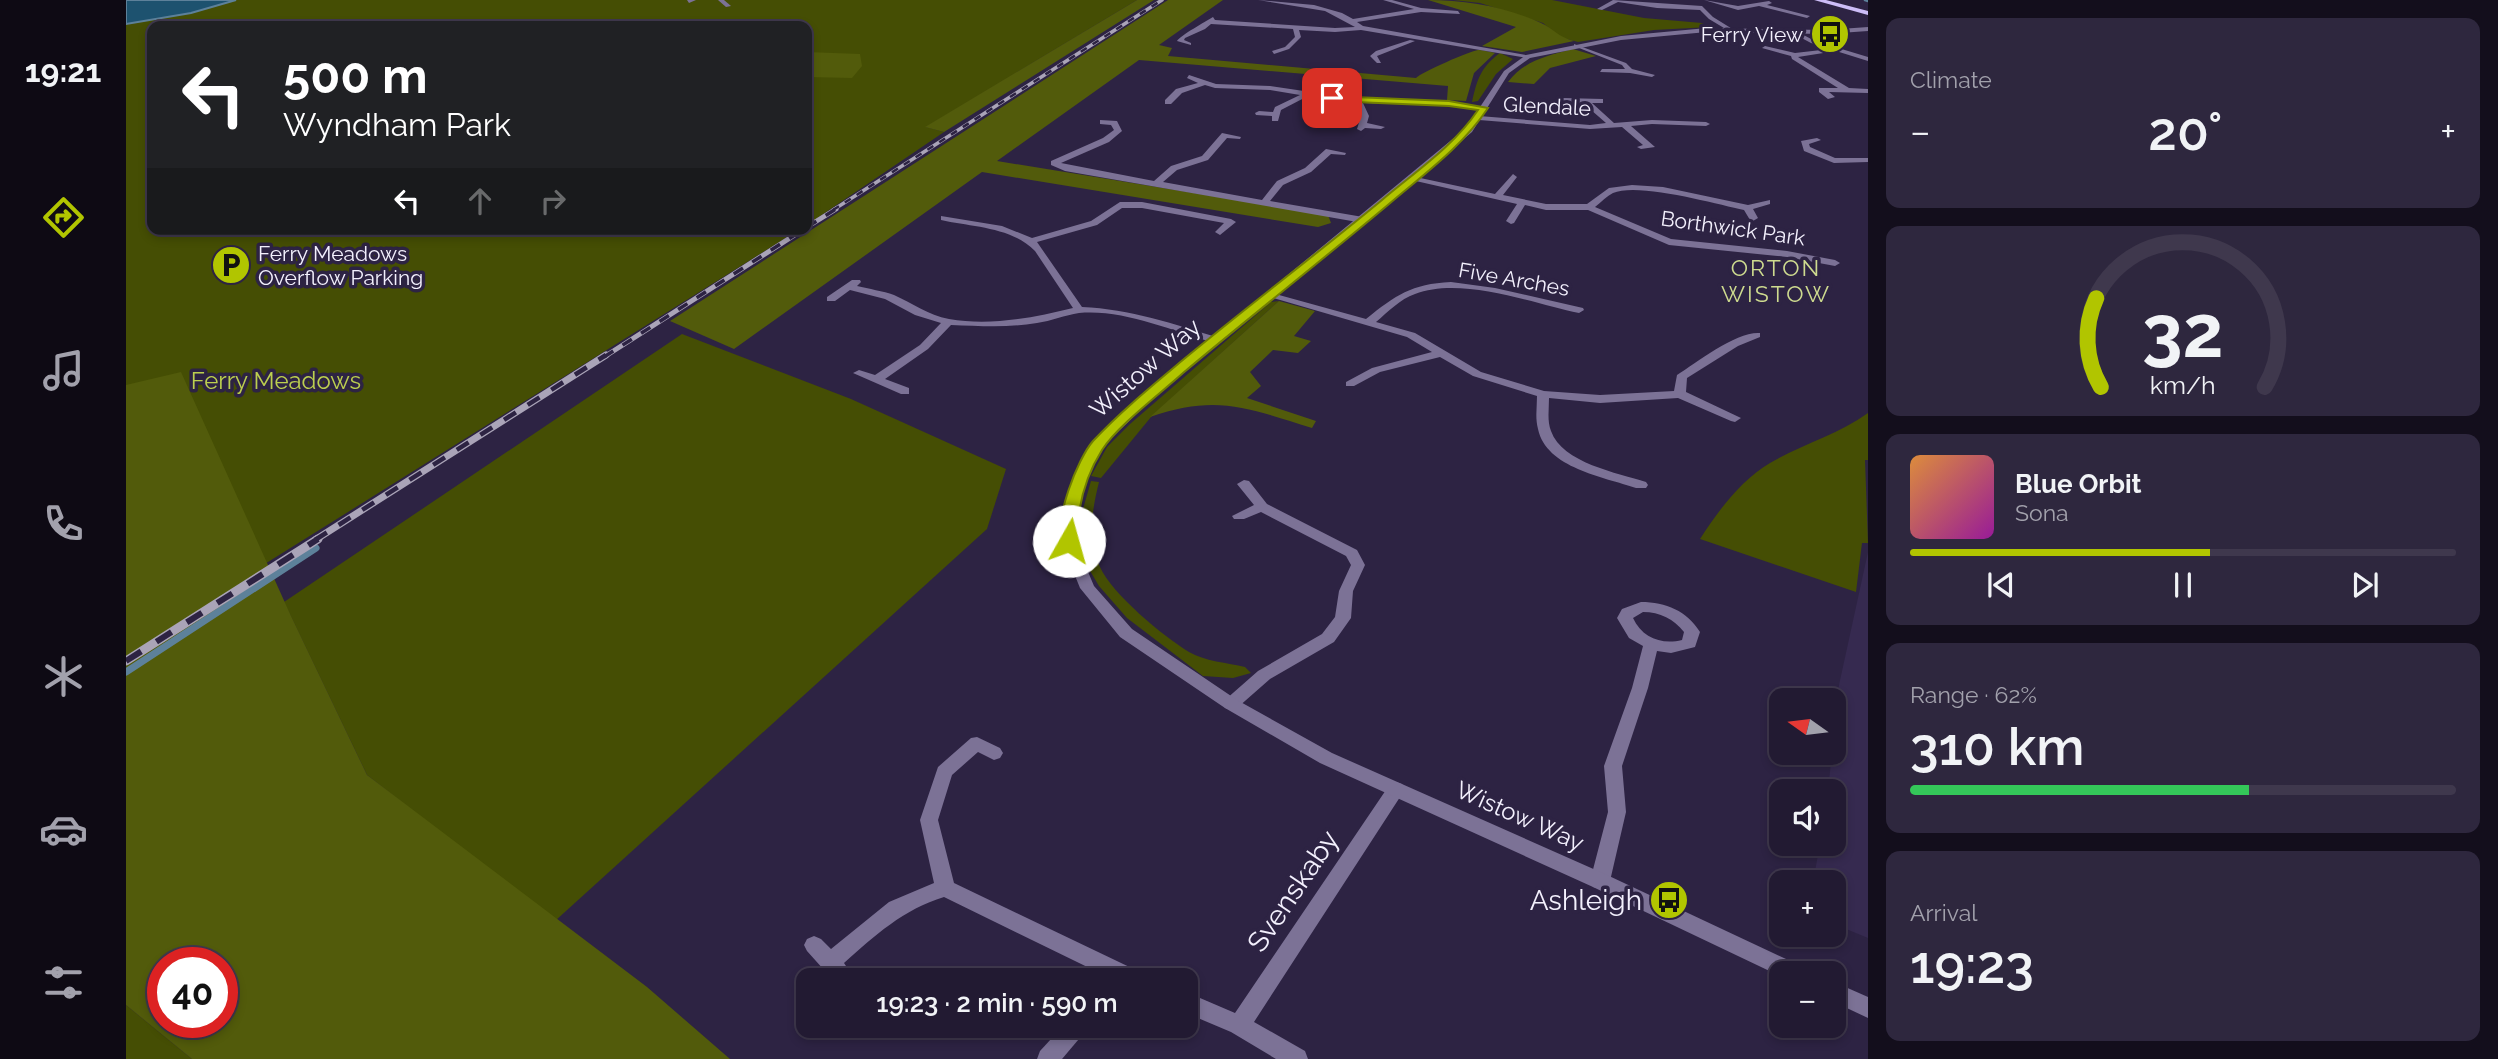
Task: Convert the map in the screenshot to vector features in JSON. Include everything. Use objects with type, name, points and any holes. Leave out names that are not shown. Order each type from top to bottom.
[{"type":"main road","points":[[1818,0],[1868,13]]},
{"type":"street","points":[[721,0],[728,6]]},
{"type":"street","points":[[1261,0],[1315,7],[1353,21],[1361,28]]},
{"type":"street","points":[[1386,0],[1420,10],[1458,13]]},
{"type":"street","points":[[1600,9],[1617,0],[1657,6],[1702,8],[1738,8],[1769,3]]},
{"type":"street","points":[[1707,0],[1738,8]]},
{"type":"street","points":[[1702,8],[1719,3]]},
{"type":"street","points":[[1759,5],[1810,15],[1794,18]]},
{"type":"street","points":[[1702,8],[1712,19],[1731,30]]},
{"type":"street","points":[[1353,21],[1420,10]]},
{"type":"street","points":[[1189,44],[1180,41],[1182,37],[1203,29],[1212,21],[1361,28],[1417,40],[1528,56]]},
{"type":"street","points":[[1274,52],[1295,42],[1298,37],[1295,27]]},
{"type":"street","name":"Wistow Way","points":[[1769,961],[1600,881],[1326,758],[1231,704],[1126,633],[1087,588],[1069,541],[1069,518],[1080,477],[1097,445],[1268,295],[1411,179],[1481,113],[1506,72],[1528,56],[1576,46],[1674,33],[1868,29]]},
{"type":"street","points":[[1794,32],[1813,42],[1868,56]]},
{"type":"street","points":[[1379,62],[1373,56],[1378,52],[1417,40]]},
{"type":"street","points":[[1576,46],[1624,64],[1630,71]]},
{"type":"street","points":[[1765,48],[1795,55],[1838,50]]},
{"type":"street","points":[[1795,55],[1794,58],[1847,90]]},
{"type":"street","points":[[1789,66],[1808,66]]},
{"type":"street","points":[[1602,71],[1630,71],[1652,75]]},
{"type":"street","name":"Glendale","points":[[1189,77],[1205,83],[1358,101],[1449,103],[1524,124],[1706,124]]},
{"type":"street","points":[[1167,100],[1189,86],[1205,83]]},
{"type":"street","points":[[1813,89],[1868,91]]},
{"type":"street","points":[[1822,90],[1831,97]]},
{"type":"street","points":[[1259,113],[1275,117],[1306,94]]},
{"type":"street","name":"Glendale","points":[[1563,100],[1600,101]]},
{"type":"street","points":[[1358,101],[1366,116],[1362,127],[1381,127]]},
{"type":"street","name":"Glendale","points":[[1586,101],[1613,126]]},
{"type":"street","points":[[1103,122],[1119,123],[1118,131],[1106,140],[1054,163],[1065,168],[1363,220]]},
{"type":"street","name":"Glendale","points":[[1625,125],[1651,147],[1640,147]]},
{"type":"street","points":[[1213,134],[1237,137]]},
{"type":"street","points":[[1157,183],[1174,168],[1205,158],[1225,135]]},
{"type":"street","points":[[1817,140],[1804,143],[1807,149],[1831,163],[1868,160]]},
{"type":"street","points":[[1316,150],[1342,153]]},
{"type":"street","points":[[1266,201],[1280,183],[1307,170],[1329,151]]},
{"type":"street","points":[[1497,197],[1513,177]]},
{"type":"street","name":"Borthwick Park","points":[[1411,179],[1546,207],[1589,207],[1669,242],[1787,254],[1835,263]]},
{"type":"street","name":"Borthwick Park","points":[[1589,207],[1612,190],[1632,188],[1663,190],[1748,208],[1767,202]]},
{"type":"street","points":[[1511,221],[1522,203]]},
{"type":"street","points":[[1031,241],[1094,223],[1120,205],[1143,205],[1231,222],[1220,232]]},
{"type":"street","name":"Borthwick Park","points":[[1748,208],[1753,218]]},
{"type":"street","points":[[932,226],[948,215],[1002,229],[1031,241],[1040,248],[1079,310]]},
{"type":"street","points":[[831,299],[860,279]]},
{"type":"street","points":[[849,286],[889,297],[919,313],[948,322],[1006,324],[1039,320],[1079,310],[1142,318],[1215,340]]},
{"type":"street","name":"Five Arches","points":[[1369,322],[1410,292],[1439,286],[1483,290],[1579,310]]},
{"type":"street","points":[[1268,295],[1411,335],[1478,374],[1543,394],[1600,399],[1680,394],[1735,418]]},
{"type":"street","points":[[877,379],[924,347],[948,322]]},
{"type":"street","points":[[1680,394],[1681,377],[1734,344],[1756,335]]},
{"type":"street","points":[[1350,384],[1376,370],[1441,353]]},
{"type":"street","points":[[859,373],[905,391]]},
{"type":"street","points":[[1543,394],[1545,433],[1555,447],[1571,461],[1641,485]]},
{"type":"street","points":[[1231,704],[1264,675],[1328,638],[1342,618],[1346,591],[1358,565],[1352,553],[1262,507],[1244,484]]},
{"type":"street","points":[[1239,516],[1262,507]]},
{"type":"street","points":[[1600,881],[1617,812],[1613,766],[1640,688],[1651,644]]},
{"type":"street","points":[[945,888],[929,820],[944,772],[977,743],[994,753]]},
{"type":"street","name":"Svenskaby","points":[[1239,1025],[1396,789]]},
{"type":"street","points":[[814,945],[836,969],[885,914],[918,895],[945,888],[1103,968]]},
{"type":"street","points":[[1846,998],[1868,1008]]},
{"type":"street","points":[[1198,1007],[1239,1025],[1297,1059]]},
{"type":"street","points":[[1048,1059],[1066,1038]]},
{"type":"shaded area","points":[[1868,552],[1868,938],[1846,929],[1846,870],[1815,870],[1818,856],[1846,856],[1846,779],[1829,779],[1831,765],[1846,765],[1846,688],[1839,688]]},
{"type":"green space","name":"Ferry Meadows","points":[[126,0],[1137,0],[926,127],[944,132],[812,222],[812,21],[147,21],[147,235],[790,235],[126,651]]},
{"type":"green space","points":[[1137,0],[1154,0],[944,132],[925,127]]},
{"type":"green space","points":[[1168,0],[1223,0],[1159,45],[1172,48],[1168,56],[1416,78],[1473,51],[1495,53],[1474,73],[1466,101],[1447,100],[1448,86],[1139,60],[997,161],[1328,215],[1331,223],[1318,227],[982,172],[734,349],[670,321],[803,235],[812,235],[812,229]]},
{"type":"green space","points":[[1428,0],[1457,1],[1500,9],[1528,17],[1574,41],[1522,52],[1482,46],[1516,27]]},
{"type":"green space","points":[[1453,0],[1552,0],[1644,18],[1702,23],[1710,27],[1654,30],[1578,42],[1560,37],[1543,23],[1480,3]]},
{"type":"green space","points":[[1573,49],[1596,56],[1550,68],[1534,84],[1508,82],[1529,64]]},
{"type":"green space","points":[[812,52],[860,54],[862,66],[852,78],[812,77]]},
{"type":"green space","points":[[1500,53],[1513,59],[1496,74],[1478,101],[1472,102],[1481,74],[1488,63]]},
{"type":"green space","points":[[1279,301],[1151,417],[1101,478],[1091,476],[1107,447],[1130,424],[1271,302]]},
{"type":"green space","points":[[1279,301],[1315,311],[1294,336],[1311,341],[1298,353],[1273,350],[1250,372],[1261,386],[1247,398],[1316,421],[1312,428],[1232,406],[1194,406],[1150,417]]},
{"type":"green space","points":[[682,334],[851,399],[1006,469],[987,529],[555,921],[367,775],[284,602]]},
{"type":"green space","points":[[181,372],[291,616],[367,775],[647,987],[730,1059],[192,1059],[166,1038],[238,1038],[238,947],[147,947],[147,1022],[126,1005],[126,385]]},
{"type":"green space","points":[[1868,413],[1868,460],[1865,460],[1868,543],[1862,543],[1856,592],[1700,539],[1731,497],[1759,470]]},
{"type":"green space","points":[[1091,481],[1099,482],[1093,514],[1093,546],[1100,567],[1115,589],[1153,625],[1189,652],[1209,660],[1245,667],[1251,673],[1233,678],[1203,676],[1127,618],[1099,586],[1083,559],[1077,530]]},
{"type":"green space","points":[[126,1005],[147,1022],[147,1038],[166,1038],[192,1059],[126,1059]]},
{"type":"water","points":[[126,0],[236,0],[191,13],[126,24]]},
{"type":"waterway","points":[[126,672],[316,548]]},
{"type":"railway","points":[[833,210],[1162,0]]},
{"type":"railway","points":[[812,224],[836,209]]},
{"type":"railway","points":[[604,357],[795,235]]},
{"type":"railway","points":[[315,540],[606,355]]},
{"type":"railway","points":[[126,661],[318,539]]},
{"type":"place","name":"Ferry View","points":[[1830,34]]},
{"type":"place","name":"Ferry Meadows Overflow Parking","points":[[231,265]]},
{"type":"place","name":"Ashleigh","points":[[1669,900]]},
{"type":"district","name":"ORTON WISTOW","points":[[1776,280]]},
{"type":"route","points":[[1069,541],[1069,518],[1080,477],[1097,445],[1145,399],[1268,295],[1323,254],[1438,157],[1468,130],[1479,118],[1483,108],[1449,103],[1332,98]]}]
